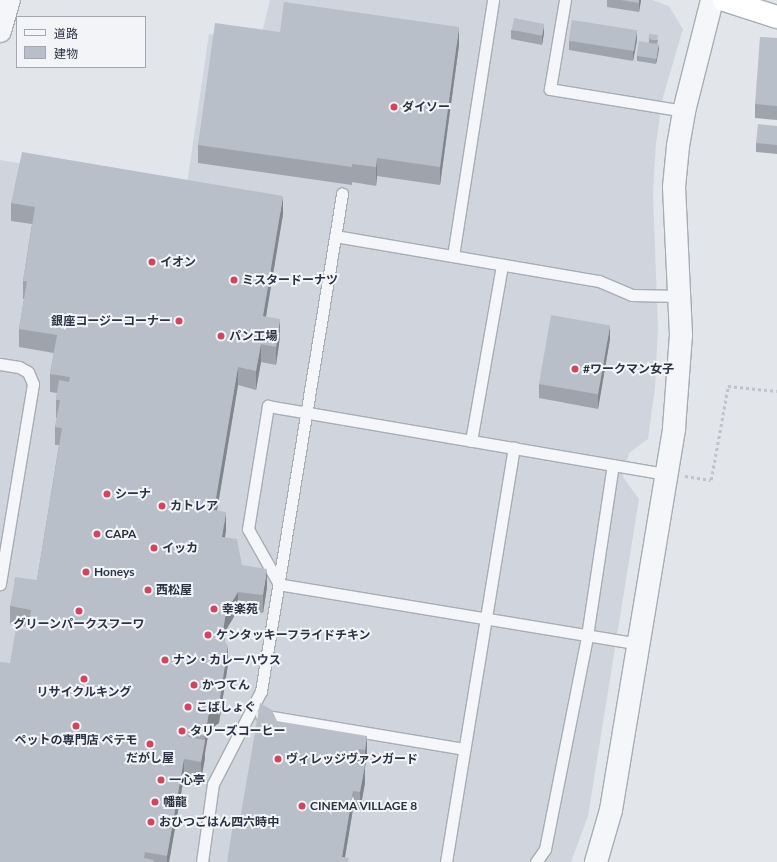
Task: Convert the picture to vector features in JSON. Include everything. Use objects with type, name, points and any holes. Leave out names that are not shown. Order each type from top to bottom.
[{"type":"highway","points":[[724,0],[777,17]]},
{"type":"street","points":[[0,31],[9,0]]},
{"type":"street","points":[[596,862],[611,810],[640,644],[665,474],[674,428],[680,335],[674,187],[684,111],[712,0]]},
{"type":"lane","points":[[453,256],[493,0]]},
{"type":"lane","points":[[565,0],[550,89],[684,111]]},
{"type":"lane","points":[[202,862],[213,784],[262,691],[308,413],[342,194]]},
{"type":"lane","points":[[335,236],[599,281],[632,294],[679,296]]},
{"type":"lane","points":[[470,441],[502,265]]},
{"type":"lane","points":[[0,364],[19,367],[28,372],[33,384],[0,584]]},
{"type":"lane","points":[[279,584],[248,529],[268,406],[665,474]]},
{"type":"lane","points":[[446,862],[484,619],[514,448]]},
{"type":"lane","points":[[536,862],[545,849],[587,636],[613,465]]},
{"type":"lane","points":[[279,584],[640,644]]},
{"type":"lane","points":[[251,714],[464,749]]},
{"type":"path","points":[[665,474],[711,480],[728,386],[777,392]]},
{"type":"shaded area","points":[[270,0],[652,0],[669,6],[683,29],[663,97],[656,143],[653,193],[658,328],[655,388],[648,439],[629,453],[623,477],[639,499],[588,816],[571,862],[0,862],[0,160],[186,190],[209,34],[260,41]]},
{"type":"building","points":[[621,0],[639,0],[639,3]]},
{"type":"building","points":[[284,2],[459,27],[440,167],[377,158],[376,167],[352,164],[352,167],[198,145],[215,23],[280,32]]},
{"type":"building","points":[[514,18],[544,24],[542,36],[512,30]]},
{"type":"building","points":[[572,20],[637,30],[634,51],[569,41]]},
{"type":"building","points":[[649,34],[658,35],[657,40],[648,39]]},
{"type":"building","points":[[760,37],[777,38],[777,106],[755,104]]},
{"type":"building","points":[[639,41],[659,44],[656,59],[637,56]]},
{"type":"building","points":[[758,124],[777,126],[777,145],[756,143]]},
{"type":"building","points":[[22,152],[283,196],[263,316],[280,319],[276,347],[261,344],[256,371],[238,367],[214,510],[226,512],[222,537],[237,539],[242,565],[267,569],[263,595],[238,592],[226,612],[222,637],[228,646],[219,705],[209,712],[205,736],[189,733],[188,737],[205,740],[201,762],[184,759],[167,856],[145,852],[144,858],[154,860],[153,862],[0,862],[0,662],[10,663],[16,628],[28,630],[31,610],[10,606],[15,577],[37,580],[62,428],[55,427],[60,400],[56,400],[59,380],[69,382],[70,377],[50,374],[57,335],[19,329],[27,281],[23,281],[35,207],[11,203]]},
{"type":"building","name":"#ワークマン女子","points":[[551,315],[610,325],[598,394],[539,384]]},
{"type":"building","points":[[260,703],[272,710],[277,721],[367,736],[365,750],[359,749],[357,764],[365,765],[360,792],[353,791],[342,857],[349,858],[348,862],[227,862],[234,818],[240,819]]},
{"type":"place","name":"ダイソー","points":[[394,107]]},
{"type":"place","name":"イオン","points":[[152,262]]},
{"type":"place","name":"ミスタードーナツ","points":[[234,280]]},
{"type":"place","name":"銀座コージーコーナー","points":[[179,321]]},
{"type":"place","name":"パン工場","points":[[221,336]]},
{"type":"place","name":"#ワークマン女子","points":[[575,369]]},
{"type":"place","name":"シーナ","points":[[107,494]]},
{"type":"place","name":"カトレア","points":[[162,506]]},
{"type":"place","name":"CAPA","points":[[97,534]]},
{"type":"place","name":"イッカ","points":[[154,548]]},
{"type":"place","name":"Honeys","points":[[86,572]]},
{"type":"place","name":"西松屋","points":[[148,590]]},
{"type":"place","name":"幸楽苑","points":[[214,609]]},
{"type":"place","name":"グリーンパークスフーワ","points":[[79,611]]},
{"type":"place","name":"ケンタッキーフライドチキン","points":[[208,635]]},
{"type":"place","name":"ナン・カレーハウス","points":[[165,660]]},
{"type":"place","name":"リサイクルキング","points":[[84,679]]},
{"type":"place","name":"かつてん","points":[[194,685]]},
{"type":"place","name":"こばしょぐ","points":[[188,707]]},
{"type":"place","name":"ペットの専門店 ペテモ","points":[[76,726]]},
{"type":"place","name":"タリーズコーヒー","points":[[182,731]]},
{"type":"place","name":"だがし屋","points":[[150,744]]},
{"type":"place","name":"ヴィレッジヴァンガード","points":[[278,759]]},
{"type":"place","name":"一心亭","points":[[161,780]]},
{"type":"place","name":"幡龍","points":[[155,802]]},
{"type":"place","name":"CINEMA VILLAGE 8","points":[[302,806]]},
{"type":"place","name":"おひつごはん四六時中","points":[[151,822]]}]
